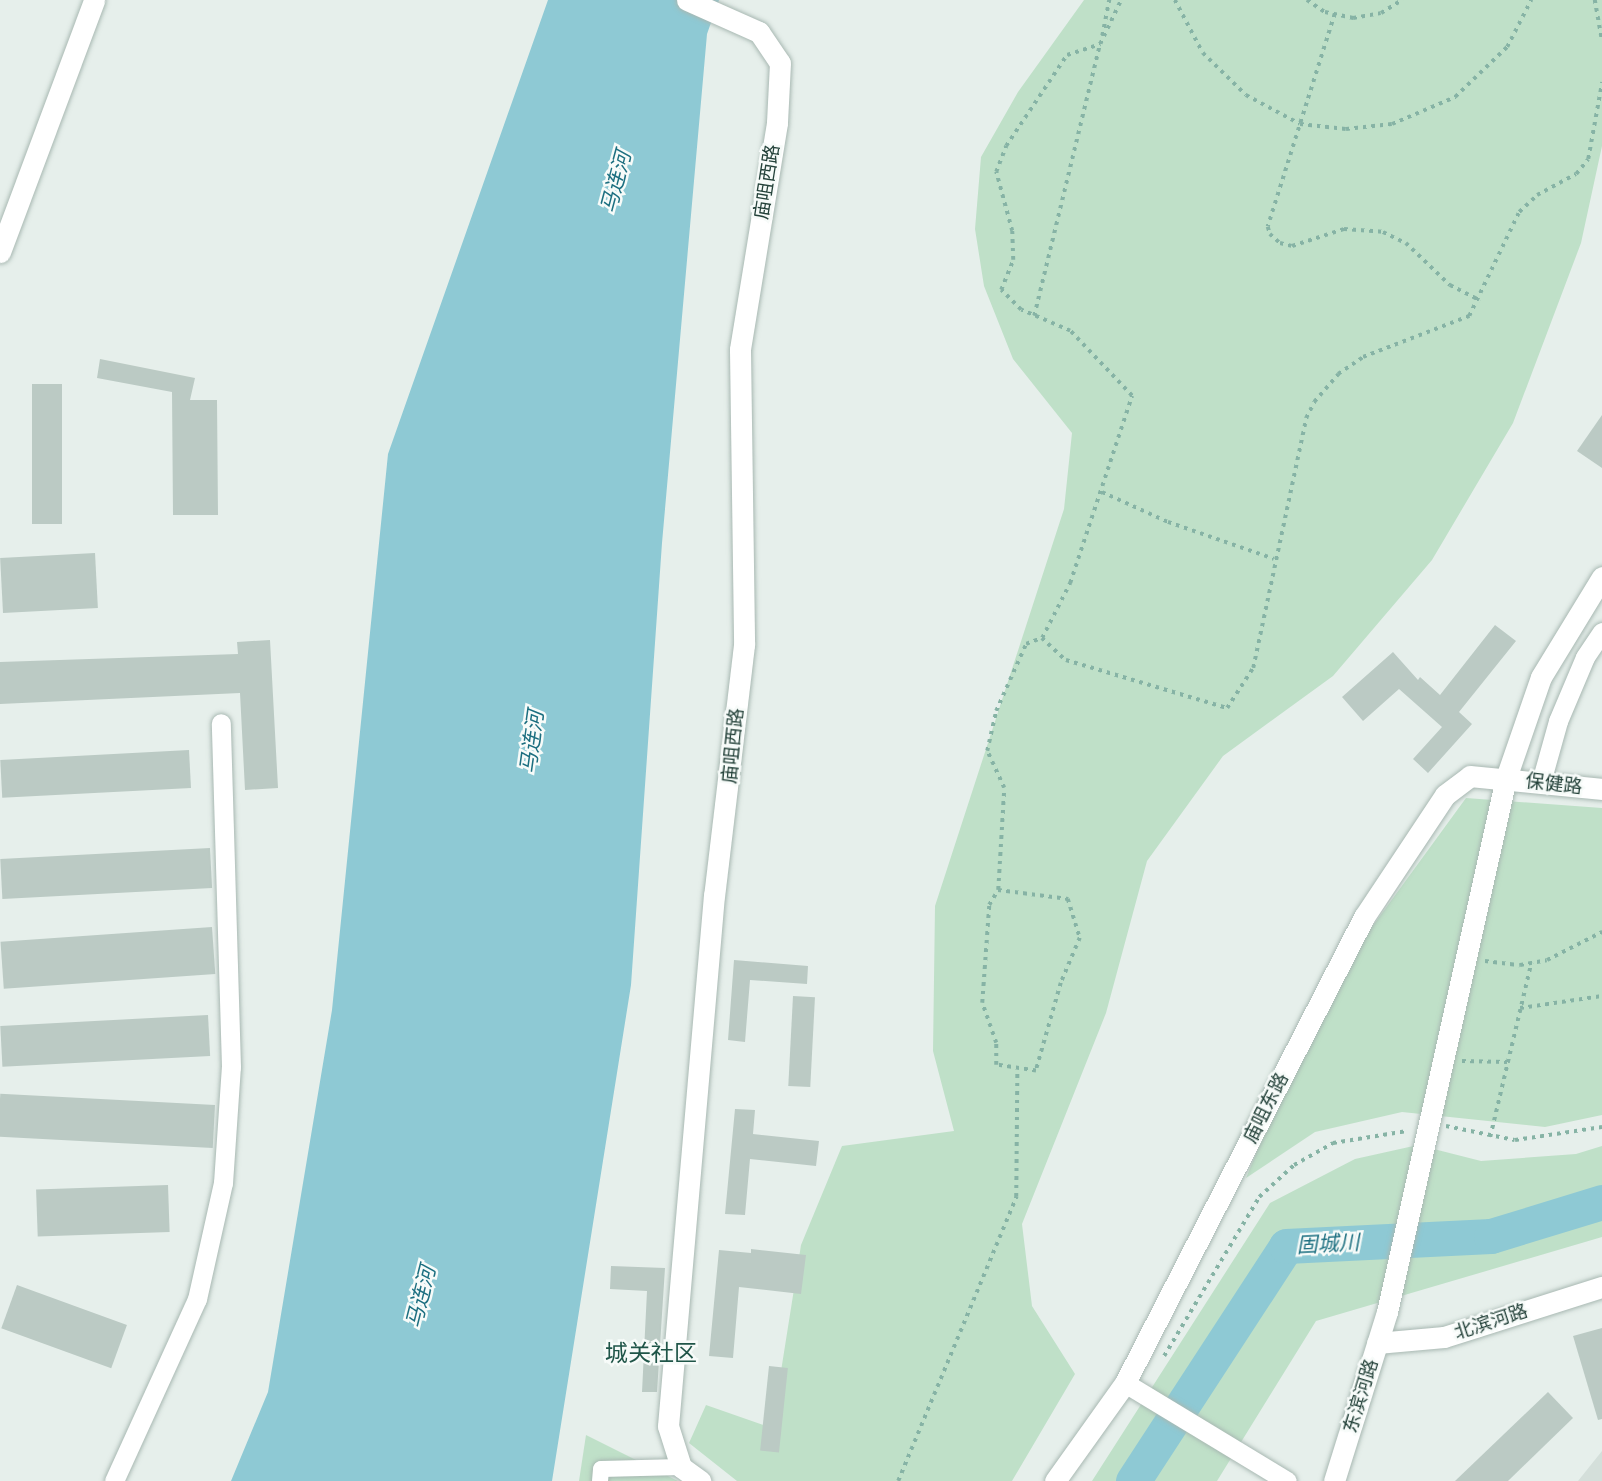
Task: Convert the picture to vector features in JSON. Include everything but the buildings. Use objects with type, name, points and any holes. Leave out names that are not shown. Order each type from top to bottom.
[{"type":"street","points":[[0,252],[94,0]]},
{"type":"street","name":"庙咀西路","points":[[681,1467],[668,1426],[714,895],[744,645],[740,349],[777,123],[780,64],[760,32],[687,0]]},
{"type":"street","name":"东滨河路","points":[[1334,1481],[1387,1312],[1469,959],[1506,778],[1541,677],[1602,577]]},
{"type":"street","points":[[1541,782],[1558,721],[1585,657],[1602,632]]},
{"type":"street","points":[[114,1481],[197,1299],[223,1183],[231,1067],[221,723]]},
{"type":"street","name":"庙咀东路","points":[[1055,1481],[1125,1383],[1364,917],[1446,795],[1471,776],[1506,778]]},
{"type":"street","name":"保健路","points":[[1506,778],[1602,789]]},
{"type":"street","name":"北滨河路","points":[[1377,1343],[1444,1337],[1602,1287]]},
{"type":"street","points":[[1125,1383],[1287,1481]]},
{"type":"street","points":[[600,1481],[601,1469],[681,1467],[700,1481]]},
{"type":"path","points":[[1034,316],[1109,0]]},
{"type":"path","points":[[998,890],[1068,899],[1080,937],[1057,994],[1040,1062],[1035,1071],[996,1065],[996,1043],[982,1003],[989,905],[998,890],[1004,789],[986,751],[996,711],[1026,644],[1042,638],[1070,583],[1132,396],[1070,331],[1034,316],[1001,290],[1013,260],[1012,231],[996,172],[1006,146],[1067,55],[1100,44],[1121,0]]},
{"type":"path","points":[[1175,0],[1203,53],[1230,83],[1263,107],[1300,124],[1369,128],[1435,108],[1492,65],[1519,27],[1531,0]]},
{"type":"path","points":[[1307,0],[1335,14],[1367,17],[1402,0]]},
{"type":"path","points":[[1595,0],[1602,38]]},
{"type":"path","points":[[1335,14],[1268,227],[1274,240],[1292,246],[1344,229],[1383,232],[1406,243],[1450,285],[1480,300]]},
{"type":"path","points":[[1042,638],[1066,660],[1227,708],[1253,668],[1306,418],[1325,387],[1363,357],[1469,316],[1480,300],[1519,212],[1537,195],[1577,174],[1588,159],[1602,82]]},
{"type":"path","points":[[1102,492],[1168,522],[1274,559]]},
{"type":"path","points":[[1469,959],[1531,963],[1602,932]]},
{"type":"path","points":[[1490,1137],[1531,963]]},
{"type":"path","points":[[1521,1008],[1602,996]]},
{"type":"path","points":[[1446,1061],[1508,1062]]},
{"type":"path","points":[[898,1481],[1016,1198],[1017,1070]]},
{"type":"path","points":[[1162,1358],[1259,1198],[1294,1165],[1334,1143],[1430,1132],[1453,1126],[1490,1137],[1515,1140],[1602,1127]]},
{"type":"shaded area","points":[[1602,1451],[1602,1481],[1578,1481]]},
{"type":"green space","points":[[1084,0],[1602,0],[1602,146],[1581,243],[1513,423],[1432,560],[1333,676],[1223,756],[1147,861],[1106,1013],[1022,1224],[1032,1306],[1075,1374],[1012,1481],[737,1481],[689,1443],[706,1405],[772,1428],[801,1245],[842,1146],[954,1131],[933,1051],[935,906],[1064,509],[1072,433],[1013,359],[984,286],[975,229],[981,157],[1018,92]]},
{"type":"green space","points":[[1466,798],[1602,808],[1602,1115],[1545,1127],[1402,1112],[1315,1132],[1246,1178],[1265,1132],[1369,931]]},
{"type":"green space","points":[[1418,1145],[1481,1161],[1576,1154],[1602,1146],[1602,1237],[1316,1321],[1217,1481],[1092,1481],[1270,1203],[1355,1159]]},
{"type":"green space","points":[[586,1435],[678,1481],[579,1481]]},
{"type":"water","name":"马连河","points":[[548,0],[719,0],[707,34],[662,543],[631,985],[552,1481],[231,1481],[268,1392],[332,1010],[388,454]]},
{"type":"waterway","name":"固城川","points":[[1133,1481],[1286,1246],[1491,1236],[1602,1202]]},
{"type":"district","name":"城关社区","points":[[651,1353]]}]
